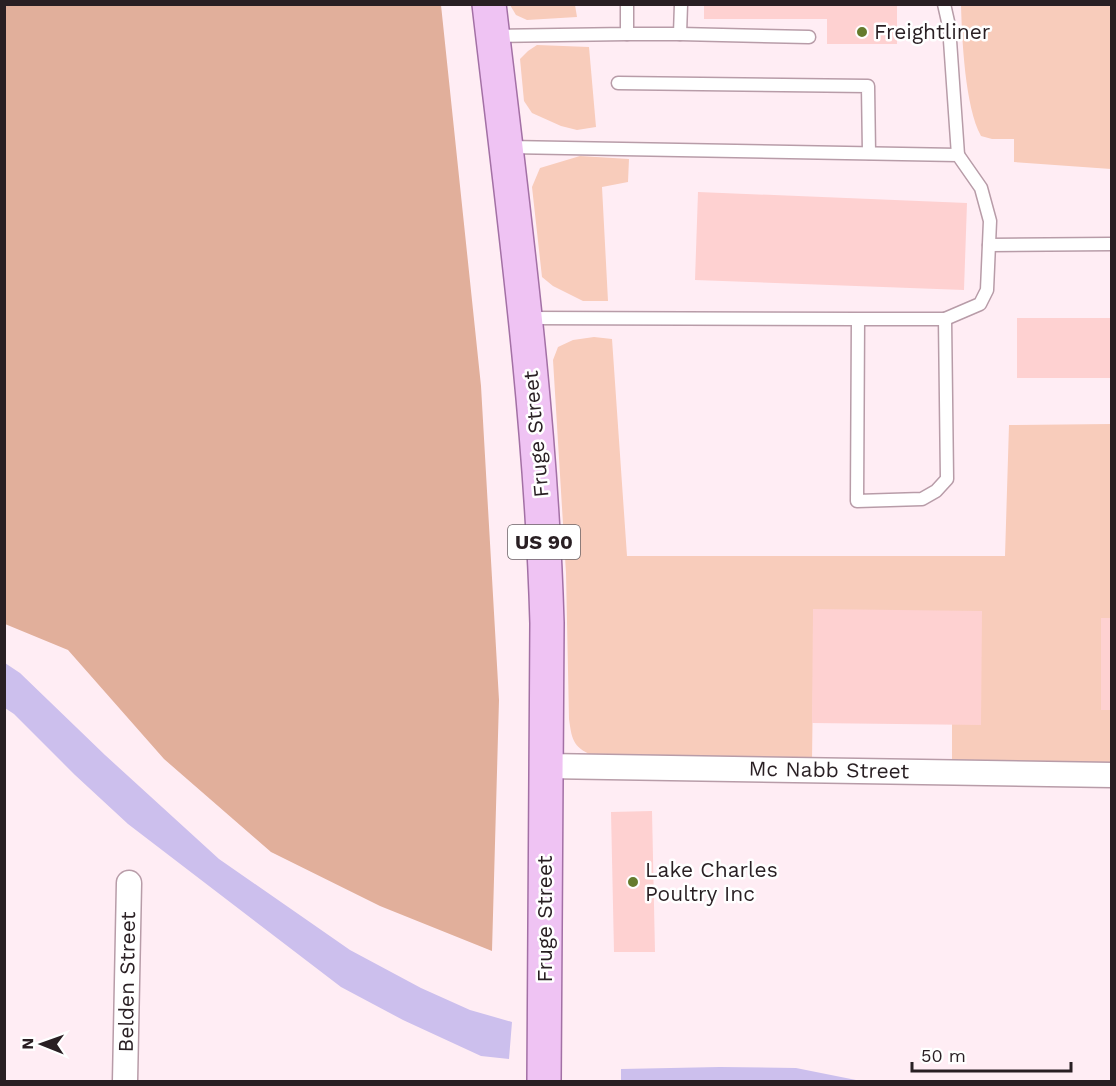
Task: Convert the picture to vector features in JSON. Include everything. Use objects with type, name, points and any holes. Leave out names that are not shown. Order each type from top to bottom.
[{"type":"main road","name":"Fruge Street","points":[[489,4],[525,318],[546,561],[544,1082]]},
{"type":"street","name":"Mc Nabb Street","points":[[546,766],[1112,775]]},
{"type":"street","name":"Belden Street","points":[[125,1082],[129,882]]},
{"type":"lane","points":[[627,4],[627,34]]},
{"type":"lane","points":[[680,34],[681,4]]},
{"type":"lane","points":[[525,318],[945,319],[980,303],[987,290],[990,221],[981,188],[958,155],[949,26],[944,4]]},
{"type":"lane","points":[[493,36],[680,34],[809,37]]},
{"type":"lane","points":[[618,83],[868,86],[869,153]]},
{"type":"lane","points":[[506,147],[958,155]]},
{"type":"lane","points":[[989,245],[1112,244]]},
{"type":"lane","points":[[858,319],[857,501],[922,499],[936,491],[947,479],[945,319]]},
{"type":"shaded area","points":[[4,5],[441,5],[481,386],[499,700],[492,951],[380,906],[271,852],[164,759],[68,650],[5,624]]},
{"type":"shaded area","points":[[510,5],[575,5],[577,17],[527,20],[516,15]]},
{"type":"shaded area","points":[[961,5],[1111,5],[1111,169],[1014,162],[1014,139],[992,139],[981,136],[971,108],[968,91]]},
{"type":"shaded area","points":[[537,45],[589,47],[596,127],[577,130],[561,126],[532,113],[524,101],[520,59]]},
{"type":"shaded area","points":[[580,156],[629,159],[628,182],[602,187],[608,301],[583,301],[553,286],[542,277],[532,187],[540,168]]},
{"type":"shaded area","points":[[594,337],[612,339],[627,556],[1005,556],[1009,425],[1111,424],[1111,618],[1101,618],[1101,710],[1111,710],[1111,764],[952,763],[952,724],[814,609],[812,760],[596,757],[579,747],[573,739],[569,719],[566,573],[553,360],[558,347],[573,340]]},
{"type":"shaded area","points":[[5,663],[20,673],[105,755],[219,859],[350,950],[421,988],[470,1010],[512,1022],[509,1059],[481,1056],[403,1020],[341,987],[128,824],[14,714],[5,708]]},
{"type":"shaded area","points":[[796,1068],[861,1081],[621,1081],[621,1069]]},
{"type":"building","name":"Freightliner","points":[[704,4],[897,4],[897,44],[827,44],[827,19],[704,19]]},
{"type":"building","points":[[698,192],[967,203],[964,290],[695,280]]},
{"type":"building","points":[[1017,318],[1112,318],[1112,378],[1017,378]]},
{"type":"building","points":[[813,609],[982,611],[981,725],[812,723]]},
{"type":"building","points":[[1101,618],[1112,618],[1112,710],[1101,710]]},
{"type":"building","name":"Lake Charles Poultry Inc","points":[[652,811],[655,952],[614,952],[611,812]]},
{"type":"place","name":"Freightliner","points":[[862,32]]},
{"type":"place","name":"Lake Charles Poultry Inc","points":[[633,882]]}]
